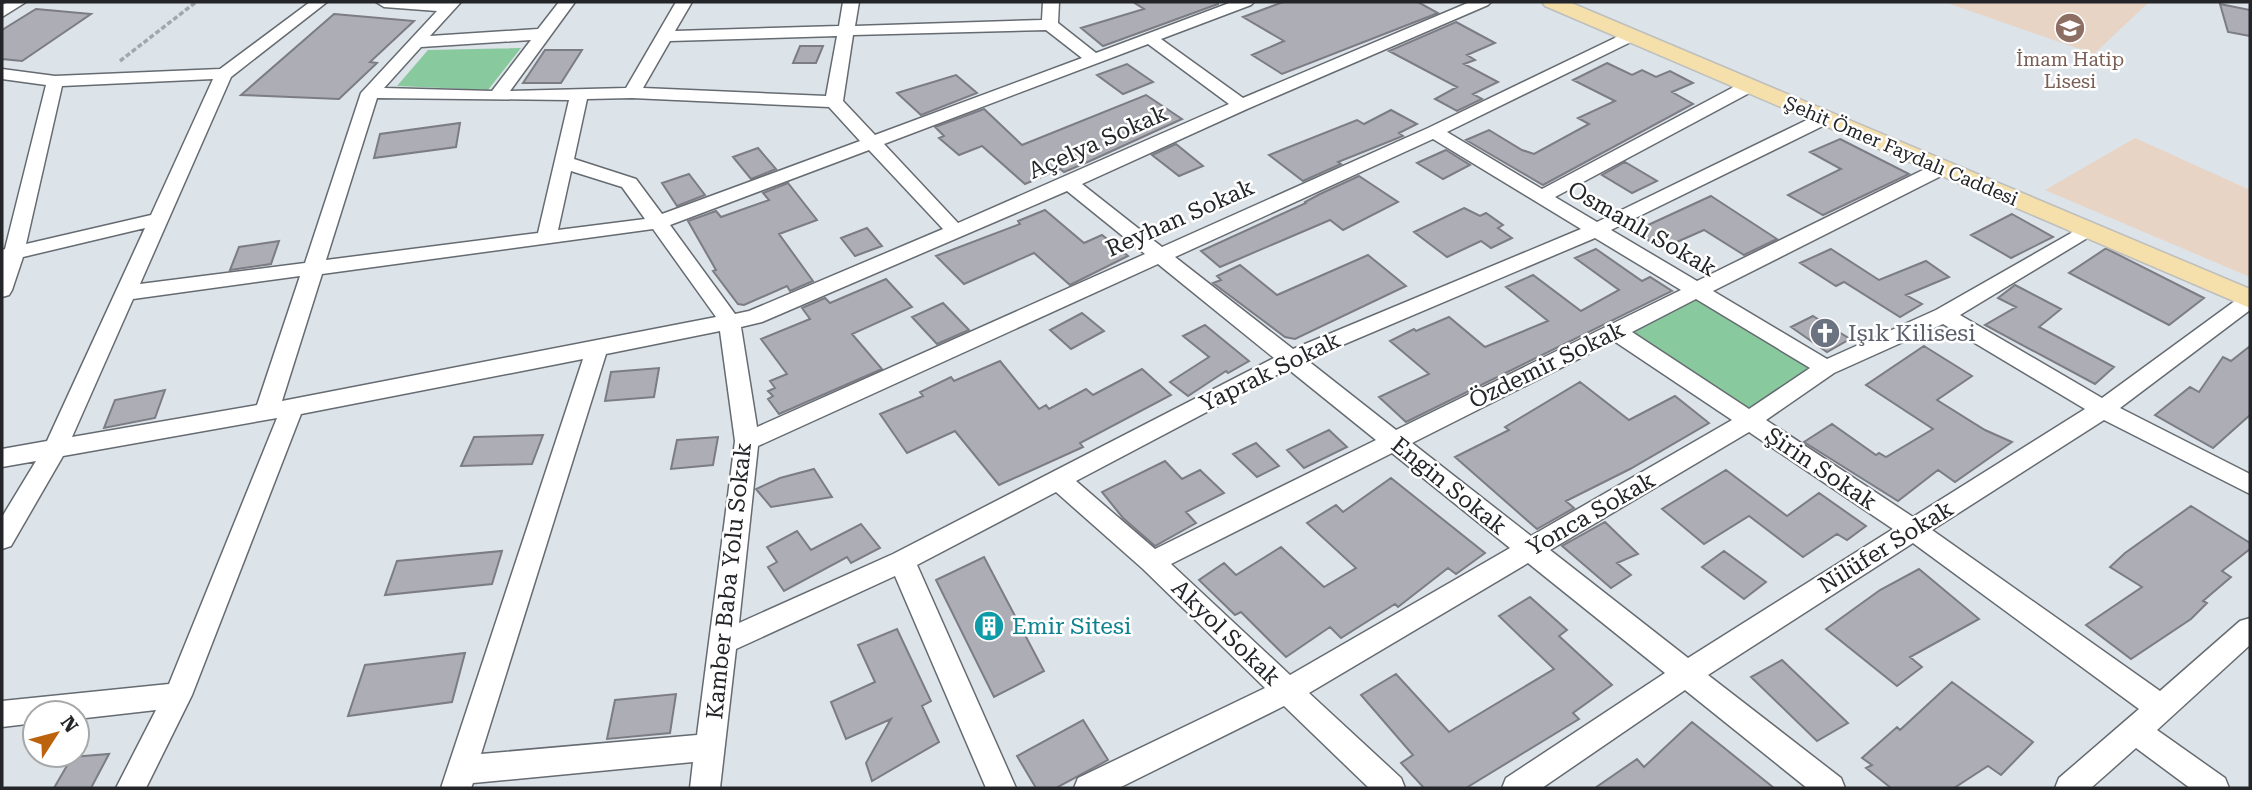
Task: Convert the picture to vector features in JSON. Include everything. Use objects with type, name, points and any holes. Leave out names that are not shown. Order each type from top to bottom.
[{"type":"main road","name":"Şehit Ömer Faydalı Caddesi","points":[[1552,2],[2250,300]]},
{"type":"main road","name":"Şehit Ömer Faydalı Caddesi","points":[[1584,2],[2250,281]]},
{"type":"street","points":[[2,12],[18,2]]},
{"type":"street","points":[[2,539],[55,449],[224,74],[319,2]]},
{"type":"street","points":[[384,2],[451,4]]},
{"type":"street","points":[[497,96],[567,2]]},
{"type":"street","points":[[632,93],[684,2]]},
{"type":"street","points":[[834,102],[851,2]]},
{"type":"street","points":[[1050,25],[1051,2]]},
{"type":"street","points":[[125,293],[657,223],[1246,2]]},
{"type":"street","name":"Açelya Sokak","points":[[2,458],[280,409],[754,317],[1483,2]]},
{"type":"street","points":[[131,788],[178,695],[280,409],[312,269],[370,93],[451,4]]},
{"type":"street","points":[[665,36],[1050,25],[1093,58]]},
{"type":"street","points":[[419,42],[543,34]]},
{"type":"street","name":"Reyhan Sokak","points":[[747,441],[1434,132],[1631,36]]},
{"type":"street","points":[[1148,37],[1241,105]]},
{"type":"street","points":[[2,74],[55,81],[224,74]]},
{"type":"street","points":[[2,290],[8,254],[55,81]]},
{"type":"street","points":[[1540,197],[1749,86]]},
{"type":"street","points":[[370,93],[497,96],[632,93],[834,102],[954,230]]},
{"type":"street","points":[[547,237],[579,95]]},
{"type":"street","name":"Yaprak Sokak","points":[[723,642],[902,561],[1290,359],[1594,231],[1825,118]]},
{"type":"street","name":"Osmanlı Sokak","points":[[1434,132],[1826,369]]},
{"type":"street","name":"Kamber Baba Yolu Sokak","points":[[564,162],[629,183],[730,321],[747,441],[705,788]]},
{"type":"street","name":"Özdemir Sokak","points":[[1152,562],[1942,168]]},
{"type":"street","name":"Engin Sokak","points":[[1069,183],[1830,788]]},
{"type":"street","points":[[8,254],[159,219]]},
{"type":"street","name":"Yonca Sokak","points":[[1089,788],[1287,691],[1749,421],[1826,369],[1944,315],[2087,230]]},
{"type":"street","name":"Nilüfer Sokak","points":[[1517,788],[1686,674],[2103,409],[2250,300]]},
{"type":"street","points":[[1944,315],[2103,409],[2250,485]]},
{"type":"street","name":"Şirin Sokak","points":[[1615,331],[1912,529],[2161,708]]},
{"type":"street","points":[[597,348],[459,779],[710,747]]},
{"type":"street","name":"Akyol Sokak","points":[[1059,480],[1152,562],[1390,788]]},
{"type":"street","points":[[902,561],[1001,788]]},
{"type":"street","points":[[2070,788],[2250,629]]},
{"type":"street","points":[[2,714],[178,695]]},
{"type":"street","points":[[2134,730],[2214,788]]},
{"type":"path","points":[[96,80],[196,2]]},
{"type":"shaded area","name":"İmam Hatip Lisesi","points":[[1944,2],[2149,2],[2094,54]]},
{"type":"shaded area","points":[[2135,138],[2250,190],[2250,277],[2045,190]]},
{"type":"green space","points":[[521,48],[488,90],[397,86],[428,50]]},
{"type":"green space","points":[[1700,295],[1817,367],[1747,415],[1626,336]]},
{"type":"building","points":[[1133,2],[1218,4],[1103,46],[1081,28],[1144,9]]},
{"type":"building","points":[[1283,2],[1418,2],[1438,13],[1282,74],[1252,55],[1284,41],[1243,17]]},
{"type":"building","points":[[2220,4],[2250,10],[2250,36],[2228,32]]},
{"type":"building","points":[[36,9],[91,14],[22,61],[2,59],[2,30]]},
{"type":"building","points":[[334,14],[414,21],[370,62],[377,63],[339,99],[241,95]]},
{"type":"building","points":[[1456,22],[1495,43],[1467,55],[1475,60],[1464,64],[1498,82],[1473,94],[1482,99],[1457,111],[1435,99],[1457,87],[1389,51]]},
{"type":"building","points":[[800,46],[823,46],[816,63],[793,63]]},
{"type":"building","points":[[545,50],[582,50],[561,83],[523,83]]},
{"type":"building","points":[[1607,63],[1632,75],[1642,70],[1656,77],[1670,71],[1693,83],[1672,92],[1693,104],[1543,185],[1466,140],[1489,130],[1522,150],[1534,154],[1589,124],[1578,118],[1615,101],[1573,80]]},
{"type":"building","points":[[1127,64],[1153,82],[1123,94],[1097,75]]},
{"type":"building","points":[[956,75],[977,93],[921,115],[897,93]]},
{"type":"building","points":[[1146,95],[1182,119],[1064,172],[1060,169],[1025,184],[982,146],[959,155],[939,138],[944,136],[935,127],[984,109],[1022,145]]},
{"type":"building","points":[[1391,110],[1417,124],[1399,133],[1403,136],[1338,162],[1341,164],[1303,181],[1269,155],[1357,120],[1364,124]]},
{"type":"building","points":[[460,123],[456,147],[374,158],[380,134]]},
{"type":"building","points":[[1840,139],[1909,174],[1823,215],[1788,195],[1841,169],[1810,152]]},
{"type":"building","points":[[1176,144],[1203,166],[1179,176],[1152,155]]},
{"type":"building","points":[[758,148],[776,169],[751,179],[733,157]]},
{"type":"building","points":[[1446,150],[1470,165],[1443,179],[1417,163]]},
{"type":"building","points":[[1625,162],[1657,181],[1632,193],[1602,175]]},
{"type":"building","points":[[689,174],[705,195],[677,206],[662,183]]},
{"type":"building","points":[[1359,176],[1398,202],[1343,230],[1330,220],[1220,267],[1201,251],[1306,203]]},
{"type":"building","points":[[788,183],[817,220],[779,234],[813,281],[790,291],[787,286],[744,305],[738,304],[713,271],[716,270],[688,221],[716,211],[721,217],[769,200],[763,193]]},
{"type":"building","points":[[1711,196],[1777,239],[1744,255],[1704,230],[1661,249],[1635,231]]},
{"type":"building","points":[[1464,208],[1480,216],[1486,213],[1503,225],[1498,228],[1512,238],[1491,248],[1481,241],[1447,257],[1414,232]]},
{"type":"building","points":[[1045,210],[1084,243],[1102,235],[1128,256],[1070,285],[1034,253],[964,284],[936,256],[1020,224],[1018,221]]},
{"type":"building","points":[[2012,214],[2053,237],[2011,258],[1971,235]]},
{"type":"building","points":[[867,228],[882,246],[855,256],[841,238]]},
{"type":"building","points":[[279,241],[271,264],[230,270],[239,247]]},
{"type":"building","points":[[1596,249],[1642,281],[1650,277],[1672,291],[1406,422],[1379,397],[1429,374],[1390,341],[1414,329],[1416,331],[1449,317],[1485,347],[1548,321],[1506,287],[1533,275],[1581,311],[1619,290],[1575,258]]},
{"type":"building","points":[[1831,249],[1879,280],[1926,261],[1949,277],[1906,295],[1922,304],[1900,317],[1844,282],[1836,286],[1800,263]]},
{"type":"building","points":[[2105,249],[2204,298],[2169,325],[2069,273]]},
{"type":"building","points":[[1368,255],[1406,286],[1295,339],[1285,337],[1213,283],[1221,280],[1217,276],[1240,265],[1277,295]]},
{"type":"building","points":[[886,279],[912,307],[852,334],[882,369],[779,414],[768,399],[773,396],[768,391],[775,388],[770,381],[787,374],[761,339],[810,319],[802,308],[825,298],[830,303]]},
{"type":"building","points":[[2015,285],[2061,309],[2039,327],[2114,367],[2095,384],[1985,325],[2016,307],[1998,298]]},
{"type":"building","points":[[943,303],[969,330],[937,344],[912,317]]},
{"type":"building","points":[[1082,313],[1104,331],[1071,349],[1050,330]]},
{"type":"building","points":[[1813,316],[1850,339],[1827,352],[1791,327]]},
{"type":"building","points":[[1205,325],[1249,361],[1228,373],[1226,371],[1188,396],[1170,382],[1209,357],[1183,336]]},
{"type":"building","points":[[1924,346],[1972,376],[1937,400],[1985,430],[2012,442],[1955,482],[1938,470],[1898,501],[1804,442],[1832,424],[1876,455],[1879,453],[1886,457],[1933,429],[1866,385]]},
{"type":"building","points":[[2250,346],[2250,415],[2213,448],[2155,415],[2190,387],[2199,392],[2223,357],[2231,361]]},
{"type":"building","points":[[1000,361],[1039,409],[1046,405],[1049,409],[1086,389],[1093,395],[1142,369],[1171,395],[1080,443],[1083,447],[999,485],[955,431],[907,453],[880,414],[923,396],[920,392],[951,377],[954,381]]},
{"type":"building","points":[[659,368],[654,397],[605,401],[611,372]]},
{"type":"building","points":[[1580,382],[1629,420],[1675,396],[1709,423],[1630,469],[1566,501],[1574,508],[1537,529],[1455,457],[1509,430],[1505,427]]},
{"type":"building","points":[[165,390],[155,418],[104,428],[115,400]]},
{"type":"building","points":[[1329,430],[1347,447],[1304,468],[1287,450]]},
{"type":"building","points":[[543,435],[532,464],[461,466],[474,437]]},
{"type":"building","points":[[718,437],[713,465],[671,469],[677,440]]},
{"type":"building","points":[[1256,443],[1279,466],[1257,477],[1233,454]]},
{"type":"building","points":[[1165,461],[1182,479],[1200,470],[1224,493],[1186,512],[1196,523],[1155,546],[1123,518],[1102,492]]},
{"type":"building","points":[[814,469],[832,497],[771,507],[756,489],[780,478]]},
{"type":"building","points":[[1726,470],[1787,516],[1819,493],[1866,526],[1847,540],[1837,534],[1803,557],[1749,516],[1704,544],[1662,509]]},
{"type":"building","points":[[1391,478],[1485,553],[1456,574],[1448,568],[1398,607],[1395,604],[1341,638],[1330,627],[1286,657],[1241,612],[1235,615],[1199,580],[1224,563],[1236,575],[1281,547],[1324,587],[1356,568],[1307,523],[1336,505],[1343,512]]},
{"type":"building","points":[[2191,506],[2250,543],[2250,549],[2222,571],[2231,577],[2203,601],[2207,603],[2191,619],[2131,659],[2086,625],[2142,587],[2110,567],[2125,553]]},
{"type":"building","points":[[1605,522],[1638,554],[1617,563],[1631,575],[1611,588],[1562,546]]},
{"type":"building","points":[[861,524],[880,548],[851,563],[847,557],[784,591],[768,567],[777,562],[767,547],[797,531],[811,550]]},
{"type":"building","points":[[502,551],[492,584],[385,595],[397,561]]},
{"type":"building","points":[[1724,551],[1766,582],[1744,599],[1702,567]]},
{"type":"building","name":"Emir Sitesi","points":[[984,557],[1044,671],[994,697],[936,580]]},
{"type":"building","points":[[1919,569],[1979,619],[1910,657],[1922,667],[1897,686],[1826,629],[1880,590]]},
{"type":"building","points":[[1530,597],[1567,630],[1559,636],[1612,685],[1573,713],[1579,719],[1466,788],[1424,788],[1401,763],[1413,755],[1361,695],[1396,674],[1449,732],[1554,669],[1499,616]]},
{"type":"building","points":[[897,629],[931,701],[922,706],[939,742],[872,781],[866,763],[891,719],[846,739],[831,702],[875,682],[858,645]]},
{"type":"building","points":[[465,653],[452,702],[348,716],[365,665]]},
{"type":"building","points":[[1782,660],[1848,723],[1817,741],[1751,677]]},
{"type":"building","points":[[1952,682],[2033,742],[2001,775],[1988,766],[1954,788],[1891,788],[1866,768],[1872,765],[1862,758],[1897,727],[1900,730]]},
{"type":"building","points":[[676,694],[670,733],[607,739],[615,700]]},
{"type":"building","points":[[1083,720],[1108,760],[1056,788],[1036,788],[1017,756]]},
{"type":"building","points":[[1692,722],[1774,788],[1595,788],[1637,759],[1644,767]]},
{"type":"building","points":[[109,754],[91,788],[54,788],[65,769],[91,769],[91,755]]},
{"type":"place","name":"İmam Hatip Lisesi","points":[[2070,28]]},
{"type":"place","name":"Işık Kilisesi","points":[[1825,333]]},
{"type":"place","name":"Emir Sitesi","points":[[989,626]]}]
